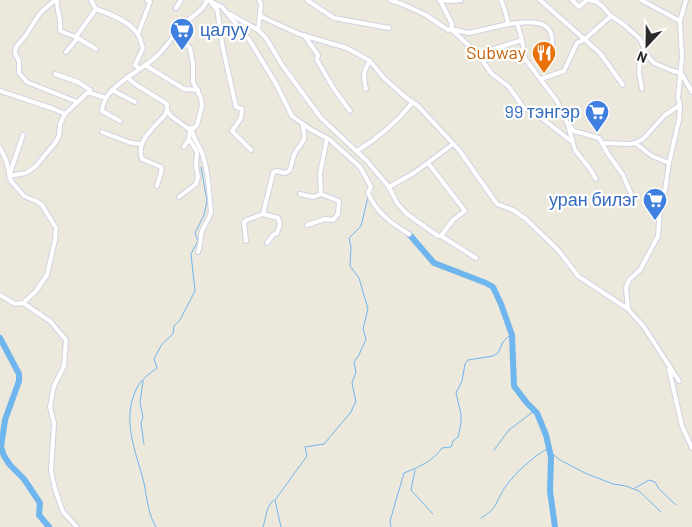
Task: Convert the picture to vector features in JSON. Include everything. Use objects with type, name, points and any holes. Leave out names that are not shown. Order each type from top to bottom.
[{"type":"street","points":[[56,0],[61,18],[60,31],[96,49]]},
{"type":"street","points":[[56,0],[40,13],[16,47],[15,53],[19,61],[19,73],[27,82],[77,102]]},
{"type":"street","points":[[91,0],[95,4],[96,9]]},
{"type":"street","points":[[138,34],[150,2],[147,0]]},
{"type":"street","points":[[176,8],[181,0]]},
{"type":"street","points":[[208,0],[258,30],[266,38],[282,65],[321,118],[357,151],[389,187],[397,203],[407,214],[438,236],[441,236],[476,258]]},
{"type":"street","points":[[120,121],[102,111],[104,97],[158,55],[185,22],[203,9],[208,0]]},
{"type":"street","points":[[208,0],[216,9],[218,15],[222,44],[236,107],[242,109],[241,118],[232,131],[251,150]]},
{"type":"street","points":[[258,30],[261,4],[259,0]]},
{"type":"street","points":[[307,0],[334,18],[390,28]]},
{"type":"street","points":[[390,0],[426,15],[448,30],[468,33],[508,24],[529,22],[545,25],[553,38],[552,44]]},
{"type":"street","points":[[451,29],[452,24],[440,0],[461,0]]},
{"type":"street","points":[[501,0],[508,24]]},
{"type":"street","points":[[540,0],[600,53],[623,85]]},
{"type":"street","points":[[572,0],[580,7],[588,0],[597,2],[610,16],[623,24],[640,39],[647,55],[658,65],[673,71],[682,72]]},
{"type":"street","points":[[641,0],[680,20]]},
{"type":"street","points":[[628,309],[626,288],[629,280],[640,270],[658,236],[660,208],[664,197],[669,163],[679,120],[680,105],[678,98],[682,72],[680,20],[686,0]]},
{"type":"street","points":[[66,52],[96,9]]},
{"type":"street","points":[[96,9],[114,16],[130,26],[138,34],[143,48],[135,66],[140,68]]},
{"type":"street","points":[[229,13],[248,38],[275,82],[292,116],[327,138],[360,167],[371,187],[368,193],[372,203],[392,224],[409,234]]},
{"type":"street","points":[[260,14],[262,17],[304,35],[347,48],[370,61],[384,78],[418,106],[468,161],[497,204],[513,210],[526,219],[559,251],[578,276],[628,309],[644,327],[678,381]]},
{"type":"street","points":[[541,79],[564,71],[577,44],[610,16]]},
{"type":"street","points":[[517,24],[525,59],[557,101],[567,123],[575,150],[596,179]]},
{"type":"street","points":[[451,29],[478,54],[491,73],[508,87],[524,108],[534,112],[571,141]]},
{"type":"street","points":[[176,35],[190,48],[193,64],[193,82],[201,98],[202,106],[196,125],[194,128],[190,128]]},
{"type":"street","points":[[304,35],[318,55],[317,60],[334,89],[350,111]]},
{"type":"street","points":[[478,54],[522,40]]},
{"type":"street","points":[[642,89],[639,72],[640,58],[647,55]]},
{"type":"street","points":[[366,89],[364,70],[370,61]]},
{"type":"street","points":[[145,65],[184,89],[198,90]]},
{"type":"street","points":[[682,72],[692,92]]},
{"type":"street","points":[[55,74],[83,84],[98,97],[104,97]]},
{"type":"street","points":[[128,77],[135,84],[167,104],[167,110],[171,116],[190,128],[193,139],[202,153],[206,164],[211,214],[206,220],[198,252]]},
{"type":"street","points":[[112,90],[134,102]]},
{"type":"street","points":[[0,91],[65,114]]},
{"type":"street","points":[[9,176],[26,173],[50,152],[59,136],[60,124],[65,114],[90,92]]},
{"type":"street","points":[[357,151],[401,116],[412,103]]},
{"type":"street","points":[[602,142],[635,143],[643,138],[665,115],[680,105]]},
{"type":"street","points":[[157,186],[157,180],[162,170],[161,167],[142,159],[139,152],[141,144],[167,110]]},
{"type":"street","points":[[263,214],[273,173],[276,171],[285,173],[290,171],[295,154],[304,144],[305,133],[302,123]]},
{"type":"street","points":[[567,123],[574,131],[599,138],[623,175],[631,194]]},
{"type":"street","points":[[184,147],[189,139],[190,128]]},
{"type":"street","points":[[102,132],[131,143],[141,144]]},
{"type":"street","points":[[9,176],[23,134]]},
{"type":"street","points":[[321,194],[320,174],[327,138]]},
{"type":"street","points":[[179,197],[196,184],[198,177],[196,166],[197,152],[189,139]]},
{"type":"street","points":[[635,143],[652,156],[669,163]]},
{"type":"street","points":[[389,187],[414,173],[452,144]]},
{"type":"street","points":[[0,148],[6,160],[11,181],[24,196],[42,206],[56,228],[47,275],[36,291],[27,297],[23,303]]},
{"type":"street","points":[[428,163],[466,211],[453,220],[441,236]]},
{"type":"street","points":[[300,194],[313,197],[321,194],[339,201],[338,214],[333,220],[325,219],[306,225]]},
{"type":"street","points":[[246,241],[244,222],[263,214],[278,218],[280,224],[277,233],[267,242]]},
{"type":"street","points":[[0,295],[15,304],[23,303],[50,321],[66,340],[64,366],[54,386],[50,408],[54,423],[51,471],[63,512],[78,527]]},
{"type":"street","points":[[667,364],[682,426],[692,448]]},
{"type":"waterway","points":[[156,527],[149,511],[144,483],[131,434],[130,410],[138,386],[157,368],[154,359],[162,344],[173,334],[174,326],[180,320],[195,291],[191,254],[198,241],[195,233],[204,215],[207,201],[201,167]]},
{"type":"waterway","points":[[281,527],[275,500],[307,456],[305,447],[324,444],[351,412],[356,402],[352,383],[356,372],[354,362],[366,339],[363,329],[368,309],[359,278],[350,266],[351,247],[349,238],[361,226],[368,197]]},
{"type":"waterway","points":[[409,234],[434,263],[493,287],[512,335],[514,386],[537,413],[546,435],[551,457],[550,491],[555,527]]},
{"type":"waterway","points":[[391,527],[390,521],[404,473],[430,460],[442,448],[451,447],[453,441],[458,437],[461,414],[456,393],[462,381],[465,364],[468,360],[493,356],[498,353],[503,342],[512,333]]},
{"type":"waterway","points":[[0,338],[19,374],[19,381],[5,420],[1,447],[10,465],[24,479],[40,503],[39,515],[49,527]]},
{"type":"waterway","points":[[143,381],[140,403],[143,417],[141,423],[144,444]]},
{"type":"waterway","points":[[494,450],[509,430],[534,411]]},
{"type":"waterway","points":[[481,518],[491,511],[514,476],[532,459],[549,448]]},
{"type":"waterway","points":[[550,452],[560,460],[585,473],[613,484],[639,491],[661,512]]},
{"type":"waterway","points":[[415,470],[411,490],[433,514]]},
{"type":"waterway","points":[[635,488],[649,480],[655,482],[659,489],[676,505]]},
{"type":"waterway","points":[[263,527],[268,509],[274,500]]},
{"type":"place","name":"цалуу","points":[[182,51]]},
{"type":"place","name":"Subway","points":[[544,74]]},
{"type":"place","name":"99 тэнгэр","points":[[597,133]]},
{"type":"place","name":"уран билэг","points":[[655,221]]}]
